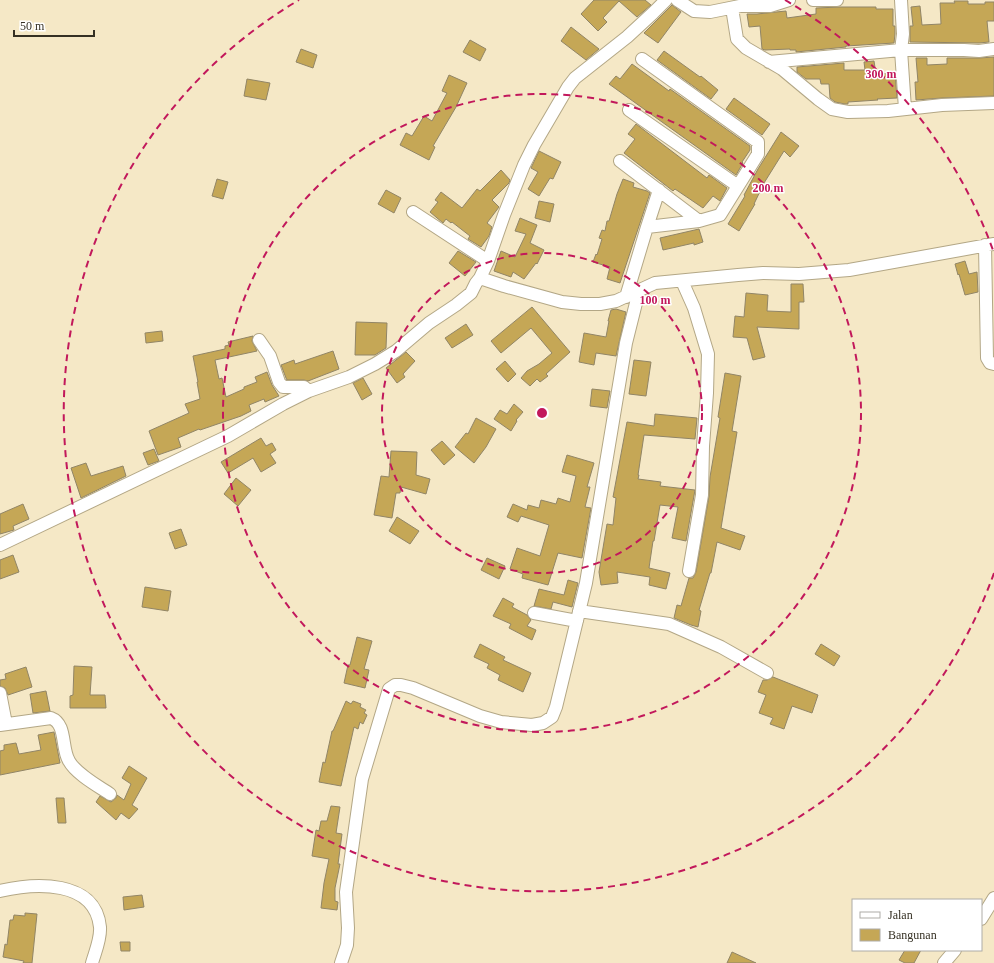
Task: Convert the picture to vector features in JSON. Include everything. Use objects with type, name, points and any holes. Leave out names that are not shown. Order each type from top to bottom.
[{"type":"street","points":[[0,545],[228,436],[309,391],[349,377],[375,364],[396,351],[429,323],[471,293],[488,261],[524,165],[568,87],[575,78],[627,36],[666,0]]},
{"type":"street","points":[[677,0],[694,11],[710,12],[737,5],[770,6],[788,0]]},
{"type":"street","points":[[813,0],[838,0]]},
{"type":"street","points":[[901,0],[903,34],[901,50],[905,109]]},
{"type":"street","points":[[737,5],[737,39],[746,48],[782,69],[832,109],[848,112],[888,111],[942,105],[994,103]]},
{"type":"street","points":[[769,62],[901,50],[979,51],[994,49]]},
{"type":"street","points":[[642,59],[758,142],[758,154],[720,215],[699,221],[647,227]]},
{"type":"street","points":[[629,110],[738,186]]},
{"type":"street","points":[[620,161],[699,221]]},
{"type":"street","points":[[626,296],[659,190]]},
{"type":"street","points":[[413,212],[488,261]]},
{"type":"street","points":[[480,278],[562,302],[600,304],[616,301],[655,284],[745,274],[799,274],[836,271],[930,256],[989,244],[986,358],[990,363],[994,364]]},
{"type":"street","points":[[682,281],[694,308],[708,354],[702,495],[689,572]]},
{"type":"street","points":[[341,963],[347,945],[348,928],[346,892],[362,779],[389,689],[401,685],[413,688],[480,716],[501,722],[532,725],[543,723],[552,716],[556,707],[586,583],[626,343],[639,291]]},
{"type":"street","points":[[259,340],[270,356],[283,387],[304,387],[309,391]]},
{"type":"street","points":[[534,613],[669,624],[722,647],[767,673]]},
{"type":"street","points":[[0,693],[3,725],[51,718],[56,720],[60,724],[69,762],[110,794]]},
{"type":"street","points":[[0,891],[15,888],[50,887],[76,892],[86,898],[94,909],[100,928],[92,963]]},
{"type":"street","points":[[982,917],[994,898]]},
{"type":"street","points":[[944,963],[954,951]]},
{"type":"building","points":[[594,0],[645,0],[651,5],[637,17],[619,1],[603,18],[607,22],[598,31],[581,14]]},
{"type":"building","points":[[954,1],[968,1],[968,4],[985,4],[985,2],[994,2],[994,21],[987,21],[989,42],[910,42],[910,26],[913,26],[911,7],[920,6],[922,25],[941,24],[940,3],[955,3]]},
{"type":"building","points":[[672,5],[681,12],[658,43],[644,33]]},
{"type":"building","points":[[876,7],[876,9],[893,9],[893,26],[895,26],[894,43],[846,46],[796,52],[796,50],[790,49],[765,50],[762,49],[760,26],[749,27],[747,14],[786,11],[787,18],[816,14],[816,8]]},
{"type":"building","points":[[571,27],[599,49],[586,60],[561,41]]},
{"type":"building","points":[[470,40],[486,49],[480,61],[463,52]]},
{"type":"building","points":[[301,49],[317,55],[313,68],[296,62]]},
{"type":"building","points":[[664,51],[700,77],[701,76],[718,90],[711,99],[657,60]]},
{"type":"building","points":[[994,57],[994,96],[916,100],[915,82],[918,82],[916,58],[927,58],[927,65],[947,64],[947,58]]},
{"type":"building","points":[[874,61],[876,74],[895,73],[897,98],[848,102],[848,104],[835,102],[830,98],[829,84],[821,84],[820,79],[806,79],[797,72],[797,67],[844,63],[844,70],[865,70],[864,62]]},
{"type":"building","points":[[632,64],[750,146],[750,150],[736,175],[609,84],[616,76],[620,79]]},
{"type":"building","points":[[449,75],[467,83],[456,107],[433,146],[435,147],[429,160],[400,145],[406,133],[412,136],[424,116],[432,121],[447,93],[442,91]]},
{"type":"building","points":[[247,79],[270,83],[266,100],[244,96]]},
{"type":"building","points":[[734,98],[770,124],[762,135],[726,109]]},
{"type":"building","points":[[636,124],[707,178],[709,175],[727,188],[720,201],[713,196],[703,208],[675,189],[673,191],[624,153],[635,139],[628,134]]},
{"type":"building","points":[[781,132],[799,146],[790,157],[784,151],[764,183],[755,204],[739,231],[728,224],[745,196],[744,195],[758,169]]},
{"type":"building","points":[[539,151],[561,162],[553,179],[550,178],[539,196],[528,189],[538,172],[531,168]]},
{"type":"building","points":[[501,170],[510,180],[509,183],[492,200],[499,207],[487,223],[492,227],[489,236],[481,247],[468,239],[470,236],[452,222],[451,223],[446,219],[443,223],[430,212],[438,202],[435,200],[441,192],[462,208],[477,189],[480,191]]},
{"type":"building","points":[[217,179],[228,182],[223,199],[212,196]]},
{"type":"building","points":[[623,179],[634,183],[633,187],[650,193],[620,283],[607,279],[610,267],[593,262],[602,239],[599,238],[602,230],[605,231],[607,221],[609,221]]},
{"type":"building","points":[[386,190],[401,198],[394,213],[378,204]]},
{"type":"building","points":[[539,201],[554,204],[550,222],[535,218]]},
{"type":"building","points":[[520,218],[537,225],[530,243],[544,250],[537,264],[536,263],[524,279],[513,272],[511,277],[494,271],[501,251],[515,257],[526,234],[515,231]]},
{"type":"building","points":[[699,229],[703,242],[663,250],[660,238]]},
{"type":"building","points":[[458,251],[476,262],[465,276],[449,263]]},
{"type":"building","points":[[965,261],[969,274],[977,272],[978,292],[965,295],[955,264]]},
{"type":"building","points":[[791,284],[803,284],[804,302],[799,302],[799,329],[757,327],[765,357],[753,360],[747,338],[733,337],[735,316],[744,317],[746,293],[768,295],[767,311],[791,312]]},
{"type":"building","points":[[532,307],[570,352],[546,374],[548,376],[540,382],[537,379],[530,386],[521,378],[527,371],[539,364],[552,353],[531,328],[501,353],[491,341]]},
{"type":"building","points":[[616,309],[626,312],[616,356],[596,353],[594,365],[579,362],[584,333],[606,337],[611,310]]},
{"type":"building","points":[[356,322],[387,323],[386,348],[375,355],[355,355]]},
{"type":"building","points":[[466,324],[473,335],[452,348],[445,338]]},
{"type":"building","points":[[162,331],[163,341],[146,343],[145,333]]},
{"type":"building","points":[[253,336],[252,341],[257,351],[215,360],[219,379],[222,378],[226,397],[257,382],[255,377],[267,372],[272,385],[279,396],[265,402],[264,399],[249,405],[251,411],[241,416],[200,430],[199,429],[178,438],[181,447],[158,455],[149,431],[189,413],[185,404],[200,399],[193,356],[225,349],[225,346],[229,345],[228,342]]},
{"type":"building","points":[[333,351],[339,369],[308,381],[287,380],[281,365],[294,360],[295,364]]},
{"type":"building","points":[[406,352],[415,361],[403,374],[405,377],[397,383],[386,368]]},
{"type":"building","points":[[634,360],[651,362],[646,396],[629,394]]},
{"type":"building","points":[[505,361],[516,374],[508,382],[496,369]]},
{"type":"building","points":[[725,373],[741,376],[732,431],[737,432],[721,528],[745,536],[740,550],[717,542],[711,573],[699,610],[701,611],[698,627],[674,618],[677,605],[681,606],[689,578],[693,578],[696,572],[709,496],[710,477],[720,418],[718,417]]},
{"type":"building","points":[[363,378],[372,394],[362,400],[353,383]]},
{"type":"building","points":[[592,389],[610,391],[607,408],[590,406]]},
{"type":"building","points":[[514,404],[523,412],[516,420],[517,421],[511,431],[494,419],[500,410],[507,414]]},
{"type":"building","points":[[655,414],[697,418],[695,439],[644,435],[638,475],[638,479],[661,482],[660,486],[695,490],[686,541],[672,538],[678,507],[660,505],[649,568],[670,573],[666,589],[649,585],[650,577],[617,572],[618,583],[601,585],[599,572],[607,524],[613,525],[616,498],[613,497],[627,422],[654,426]]},
{"type":"building","points":[[476,418],[496,429],[486,447],[474,463],[455,447],[466,433],[468,434]]},
{"type":"building","points":[[261,438],[266,446],[272,443],[276,450],[270,454],[276,463],[261,472],[253,458],[228,473],[221,462]]},
{"type":"building","points":[[442,441],[455,455],[444,465],[431,450]]},
{"type":"building","points":[[154,449],[159,461],[148,465],[143,453]]},
{"type":"building","points":[[391,451],[417,452],[416,475],[430,479],[426,494],[401,487],[400,493],[396,493],[392,518],[374,515],[381,476],[389,477]]},
{"type":"building","points":[[567,455],[594,463],[587,487],[590,487],[585,507],[591,508],[582,558],[558,553],[548,585],[522,578],[523,574],[510,569],[517,548],[540,556],[549,525],[521,516],[518,522],[507,517],[513,504],[527,510],[528,505],[539,508],[541,500],[556,504],[558,498],[570,502],[576,476],[562,472]]},
{"type":"building","points":[[86,463],[91,476],[123,466],[126,476],[81,498],[71,468]]},
{"type":"building","points":[[236,478],[251,490],[238,506],[224,494]]},
{"type":"building","points":[[23,504],[29,519],[13,526],[14,530],[0,534],[0,514]]},
{"type":"building","points":[[397,517],[419,531],[410,544],[389,531]]},
{"type":"building","points":[[181,529],[187,545],[175,549],[169,533]]},
{"type":"building","points":[[13,555],[19,572],[0,579],[0,560]]},
{"type":"building","points":[[487,558],[505,566],[499,579],[481,570]]},
{"type":"building","points":[[568,580],[578,583],[572,607],[553,602],[551,609],[534,606],[539,589],[564,595]]},
{"type":"building","points":[[145,587],[171,591],[168,611],[142,607]]},
{"type":"building","points":[[503,598],[514,604],[512,607],[527,615],[531,620],[527,626],[536,630],[532,640],[509,628],[511,624],[493,616]]},
{"type":"building","points":[[357,637],[372,641],[364,669],[369,670],[365,688],[344,683]]},
{"type":"building","points":[[480,644],[505,657],[503,660],[531,673],[523,692],[498,680],[500,675],[487,668],[489,664],[474,657]]},
{"type":"building","points":[[821,644],[840,656],[834,666],[815,654]]},
{"type":"building","points":[[74,666],[92,667],[90,695],[105,695],[106,708],[70,708],[70,696],[73,695]]},
{"type":"building","points":[[26,667],[32,687],[8,695],[5,688],[0,686],[0,680],[6,679],[5,674]]},
{"type":"building","points":[[773,677],[818,695],[812,713],[792,706],[784,729],[770,724],[773,718],[759,713],[766,695],[758,692],[763,680]]},
{"type":"building","points":[[46,691],[50,711],[33,713],[30,694]]},
{"type":"building","points":[[346,701],[351,704],[353,701],[361,704],[360,707],[366,710],[364,713],[367,715],[363,724],[360,722],[358,729],[354,727],[341,786],[319,782],[332,731]]},
{"type":"building","points":[[54,732],[60,763],[0,775],[0,751],[4,750],[4,745],[16,743],[19,754],[41,750],[38,735]]},
{"type":"building","points":[[129,766],[147,778],[132,805],[138,809],[129,819],[121,813],[116,820],[96,802],[100,796],[111,802],[117,795],[124,800],[131,784],[122,778]]},
{"type":"building","points":[[56,798],[64,798],[66,823],[58,823]]},
{"type":"building","points":[[331,806],[340,807],[336,833],[342,834],[338,864],[340,864],[335,888],[335,901],[338,902],[337,910],[321,908],[329,859],[312,856],[316,830],[319,831],[321,821],[327,821]]},
{"type":"building","points":[[142,895],[144,907],[124,910],[123,897]]},
{"type":"building","points":[[25,913],[37,914],[32,963],[23,963],[24,961],[3,957],[5,944],[7,945],[10,920],[13,920],[14,915],[25,916]]},
{"type":"building","points":[[120,942],[130,942],[130,951],[121,951]]},
{"type":"building","points":[[904,951],[920,951],[914,963],[905,963],[899,960]]},
{"type":"building","points":[[732,952],[756,963],[727,963]]}]
